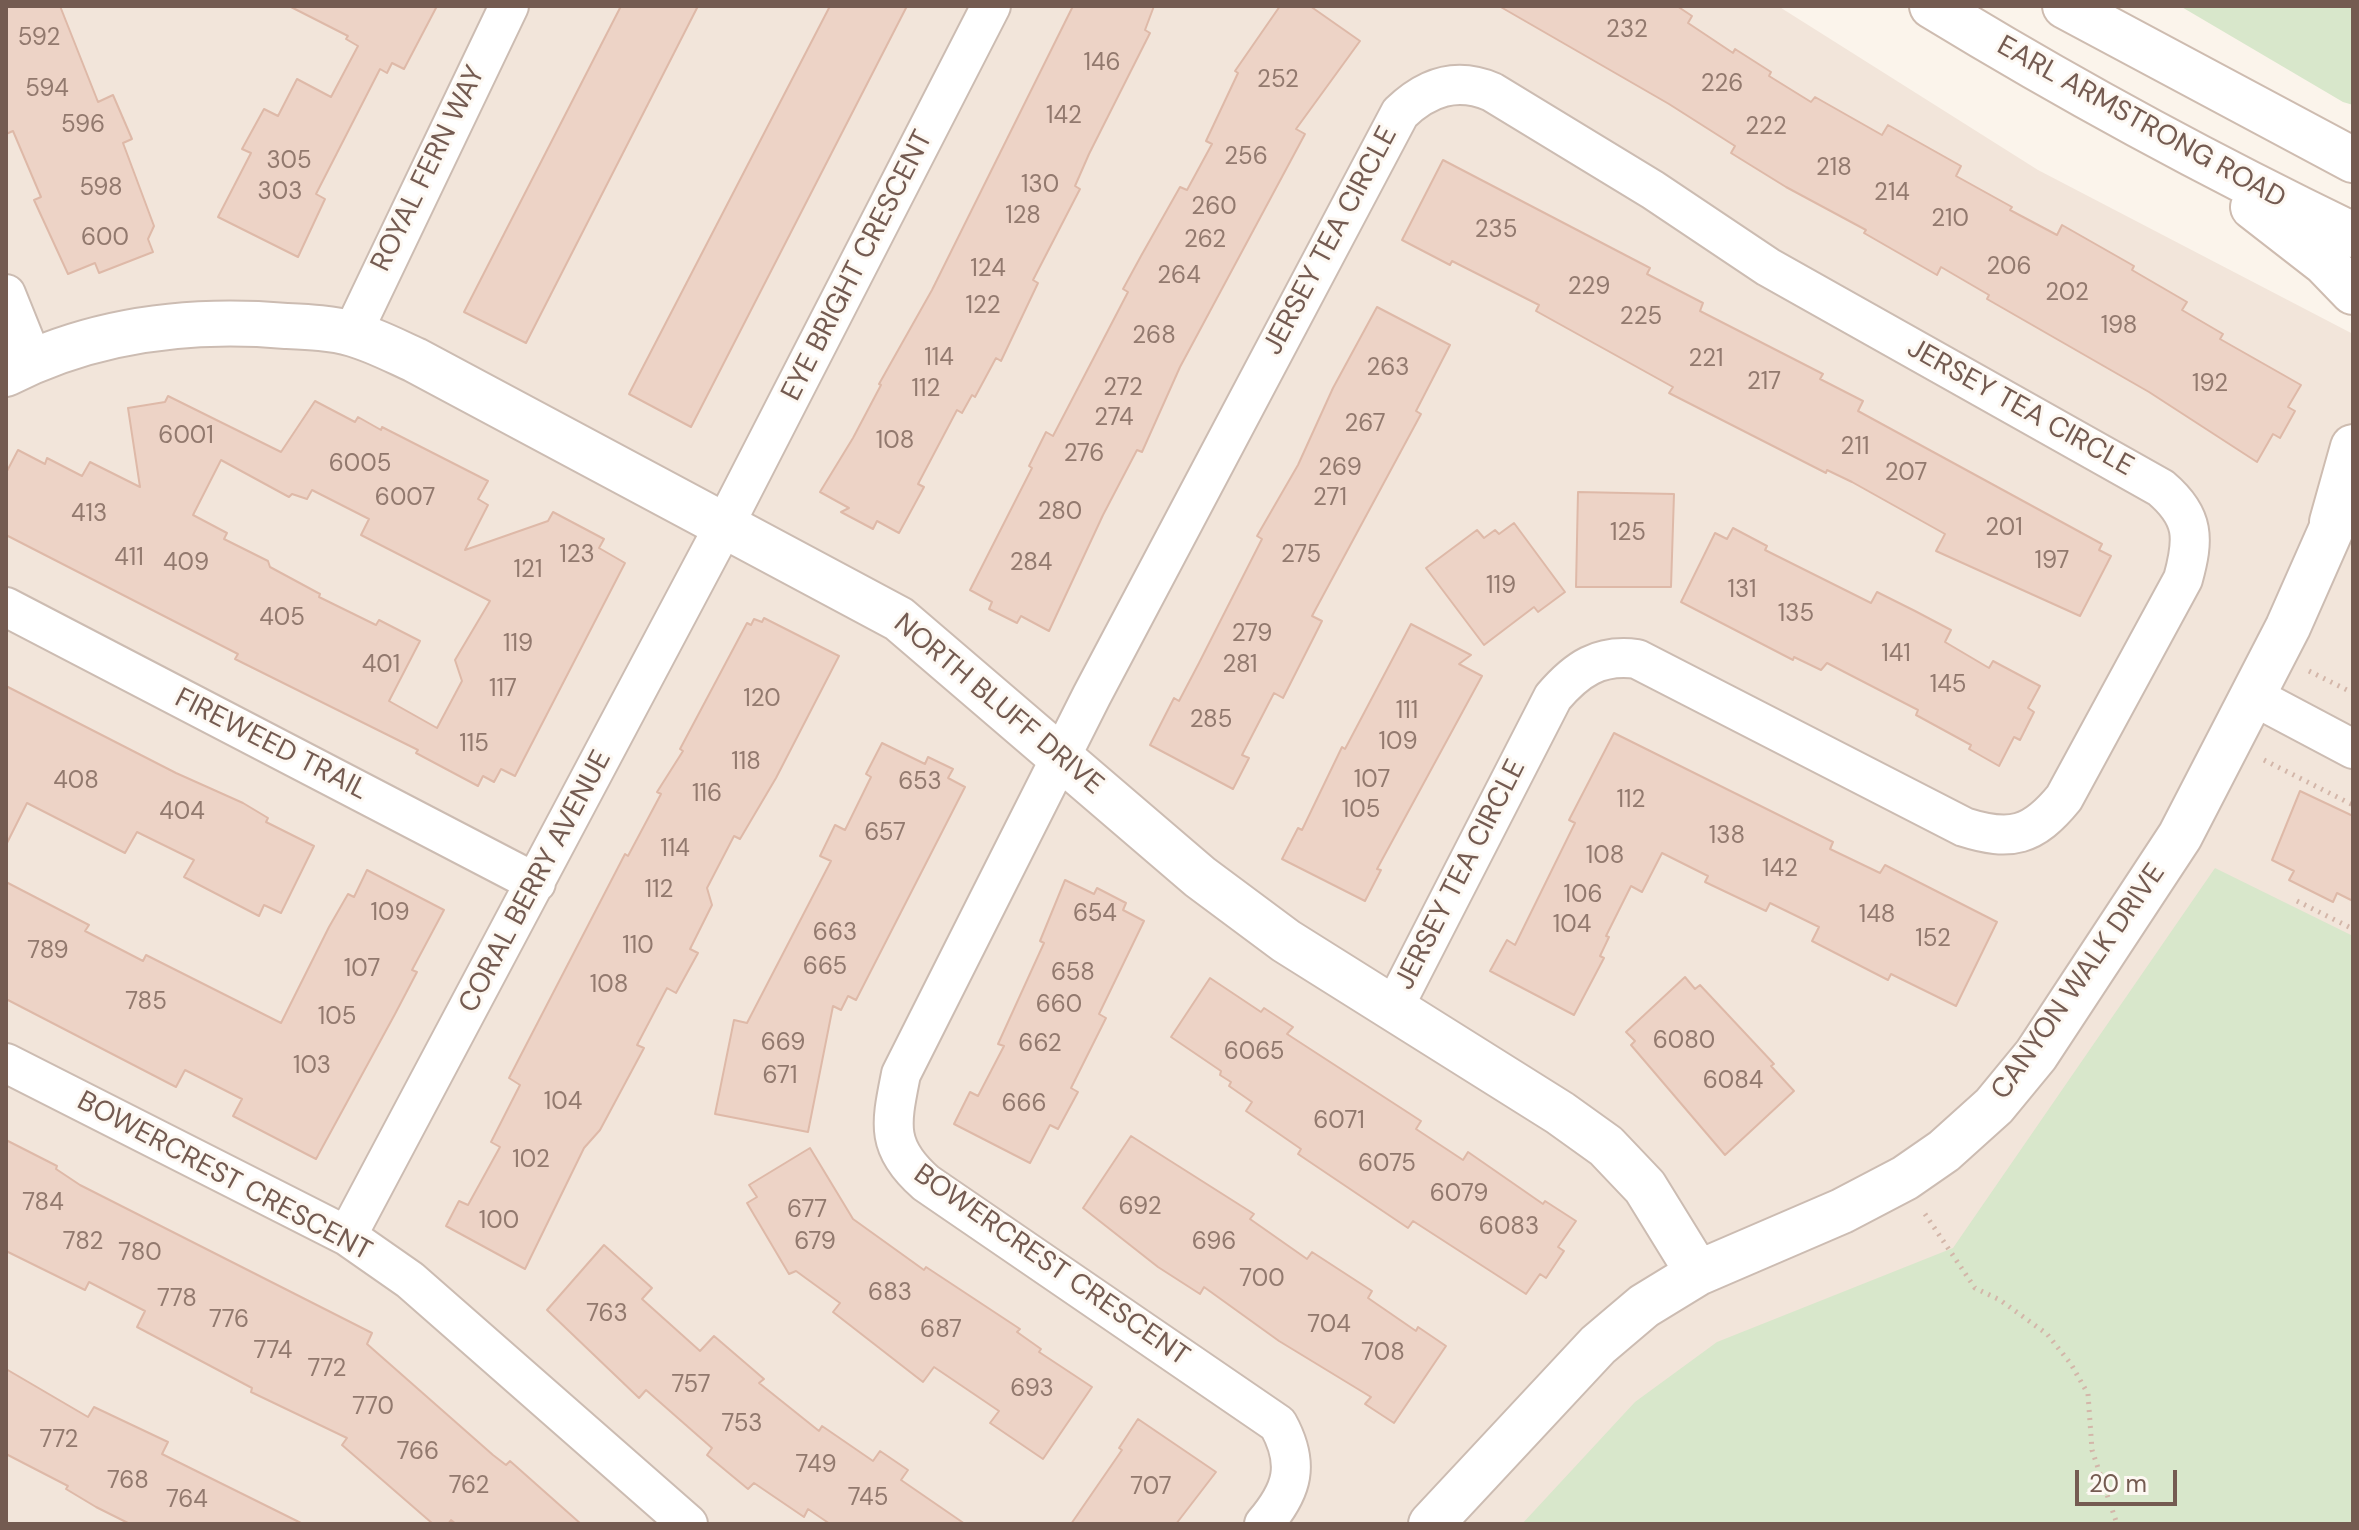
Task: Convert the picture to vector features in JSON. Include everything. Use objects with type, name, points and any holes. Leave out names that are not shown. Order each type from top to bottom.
[{"type":"street","name":"ROYAL FERN WAY","points":[[352,334],[509,6]]},
{"type":"street","name":"EYE BRIGHT CRESCENT","points":[[724,526],[991,6]]},
{"type":"street","name":"EARL ARMSTRONG ROAD","points":[[1932,6],[2040,70],[2269,194],[2353,235]]},
{"type":"street","points":[[2065,6],[2353,160]]},
{"type":"street","name":"JERSEY TEA CIRCLE","points":[[1062,755],[1391,127],[1411,102],[1458,82],[1472,83],[1492,92],[1653,190],[1768,267],[2161,488],[2186,515],[2192,548],[2183,579],[2064,798],[2045,822],[2016,835],[1993,836],[1964,827],[1637,659],[1616,656],[1597,660],[1581,669],[1553,697],[1394,1007]]},
{"type":"street","points":[[2153,130],[2325,263],[2353,292]]},
{"type":"street","points":[[6,294],[20,368]]},
{"type":"street","name":"NORTH BLUFF DRIVE","points":[[20,368],[106,337],[173,327],[258,324],[352,334],[415,360],[899,619],[1062,755],[1200,877],[1286,941],[1560,1113],[1623,1160],[1645,1187],[1698,1273]]},
{"type":"street","points":[[2342,510],[2353,447]]},
{"type":"street","name":"CANYON WALK DRIVE","points":[[1431,1524],[1598,1345],[1644,1306],[1698,1273],[1842,1211],[1905,1178],[1944,1151],[1994,1106],[2036,1055],[2180,836],[2288,627],[2353,481]]},
{"type":"street","name":"CORAL BERRY AVENUE","points":[[347,1236],[724,526]]},
{"type":"street","name":"FIREWEED TRAIL","points":[[6,607],[536,883]]},
{"type":"street","points":[[2253,696],[2353,749]]},
{"type":"street","name":"BOWERCREST CRESCENT","points":[[1062,755],[901,1074],[892,1131],[899,1157],[926,1183],[1278,1424],[1292,1449],[1291,1474],[1281,1504],[1264,1524]]},
{"type":"street","name":"BOWERCREST CRESCENT","points":[[6,1063],[347,1236],[410,1280],[688,1524]]},
{"type":"path","points":[[2309,671],[2353,693]]},
{"type":"path","points":[[2264,760],[2353,805]]},
{"type":"path","points":[[2297,901],[2353,929]]},
{"type":"path","points":[[1925,1214],[1975,1288],[2000,1300],[2047,1334],[2071,1364],[2088,1394],[2092,1450],[2117,1524]]},
{"type":"shaded area","points":[[6,6],[1778,6],[2038,170],[2353,334],[2353,1524],[6,1524]]},
{"type":"green space","points":[[2180,6],[2353,6],[2353,105],[2343,102]]},
{"type":"green space","points":[[2215,868],[2353,936],[2353,1524],[1522,1524],[1635,1402],[1717,1342],[1953,1248]]},
{"type":"building","points":[[6,6],[60,6],[98,102],[113,95],[132,139],[123,143],[154,226],[148,239],[153,252],[99,273],[95,263],[68,274],[34,200],[41,197],[13,131],[6,134]]},
{"type":"building","points":[[289,6],[437,6],[404,69],[392,63],[387,73],[380,69],[316,194],[325,199],[298,257],[218,217],[251,153],[242,149],[264,109],[278,116],[297,79],[331,97],[358,46],[346,39],[348,36]]},
{"type":"building","points":[[621,6],[698,6],[526,343],[464,312]]},
{"type":"building","points":[[830,6],[907,6],[691,427],[629,394]]},
{"type":"building","points":[[1073,6],[1154,6],[1145,30],[1150,33],[1089,154],[1075,186],[1080,189],[1033,280],[1038,283],[1001,361],[996,358],[975,397],[972,395],[962,413],[957,410],[918,484],[924,487],[899,533],[877,521],[873,529],[841,512],[849,508],[820,492],[853,438],[879,384],[932,290]]},
{"type":"building","points":[[1280,6],[1310,6],[1360,41],[1296,129],[1305,134],[1180,367],[1142,452],[1137,450],[1103,515],[1049,631],[1021,616],[1017,623],[989,609],[992,602],[970,590],[1032,468],[1029,466],[1046,432],[1053,436],[1128,292],[1123,289],[1180,187],[1187,190],[1212,144],[1206,141],[1238,73],[1235,71]]},
{"type":"building","points":[[1499,6],[1677,6],[1692,16],[1688,23],[1733,53],[1735,49],[1771,72],[1769,76],[1811,102],[1815,97],[1882,135],[1888,125],[1961,166],[1956,176],[2012,207],[2010,210],[2057,235],[2062,225],[2134,266],[2132,270],[2187,302],[2182,310],[2223,334],[2220,339],[2301,385],[2288,407],[2295,411],[2280,438],[2273,434],[2257,462],[2149,392],[1987,299],[1989,295],[1941,267],[1937,275],[1864,233],[1866,230],[1786,187],[1731,153],[1735,146],[1669,104]]},
{"type":"building","points":[[1443,160],[1650,268],[1647,274],[1703,303],[1700,311],[1823,374],[1820,379],[1863,401],[1858,411],[2102,544],[2099,550],[2111,556],[2080,616],[1936,551],[1945,534],[1852,482],[1827,470],[1826,473],[1669,393],[1673,387],[1536,311],[1539,305],[1452,261],[1450,265],[1402,240]]},
{"type":"building","points":[[1377,307],[1450,345],[1416,411],[1421,414],[1312,616],[1322,621],[1283,698],[1274,693],[1242,755],[1249,758],[1233,789],[1150,745],[1174,698],[1179,701],[1199,663],[1262,539],[1257,536],[1298,465],[1333,388]]},
{"type":"building","points":[[168,396],[281,452],[315,401],[355,422],[358,417],[381,430],[382,427],[488,481],[478,499],[488,505],[465,550],[548,521],[553,512],[604,539],[599,548],[625,563],[515,776],[501,769],[494,782],[483,776],[478,786],[416,753],[418,750],[235,659],[238,654],[6,535],[6,473],[18,450],[45,464],[47,458],[82,476],[90,462],[140,487],[128,408],[165,402]],"holes":[[[221,460],[289,497],[292,494],[307,499],[312,490],[369,519],[361,535],[490,601],[455,660],[462,681],[437,728],[389,701],[420,641],[379,620],[376,625],[319,597],[320,594],[270,567],[268,561],[224,539],[227,533],[193,515]]]},
{"type":"building","points":[[1578,492],[1674,494],[1671,587],[1576,587]]},
{"type":"building","points":[[1514,523],[1565,592],[1538,612],[1534,607],[1484,645],[1426,568],[1477,530],[1484,538],[1495,530],[1499,534]]},
{"type":"building","points":[[1733,528],[1767,546],[1765,550],[1871,603],[1877,592],[1915,611],[1951,630],[1945,642],[1989,668],[1993,661],[2040,686],[2028,708],[2034,712],[2020,740],[2014,737],[1999,766],[1969,749],[1971,745],[1916,715],[1918,710],[1827,663],[1821,670],[1794,657],[1793,660],[1681,602],[1715,533],[1727,539]]},
{"type":"building","points":[[764,618],[839,656],[776,778],[740,839],[734,836],[707,888],[712,905],[690,949],[698,953],[676,993],[667,988],[637,1045],[644,1048],[600,1130],[584,1148],[525,1269],[446,1226],[459,1201],[468,1205],[500,1147],[491,1142],[520,1085],[509,1078],[625,854],[628,856],[661,794],[657,792],[683,751],[680,749],[747,623],[751,625],[754,619],[762,622]]},
{"type":"building","points":[[1411,624],[1471,655],[1459,664],[1482,676],[1377,869],[1381,870],[1365,901],[1282,859],[1298,828],[1302,830],[1342,747],[1345,749]]},
{"type":"building","points":[[6,686],[176,773],[243,803],[268,818],[266,822],[314,846],[281,913],[264,905],[259,916],[184,877],[194,860],[137,832],[125,853],[27,803],[6,845]]},
{"type":"building","points":[[1614,733],[1833,842],[1830,849],[1880,873],[1885,865],[1997,922],[1956,1006],[1891,974],[1888,980],[1812,941],[1819,927],[1770,903],[1766,911],[1705,882],[1708,876],[1662,853],[1642,892],[1631,886],[1606,936],[1609,937],[1600,956],[1604,958],[1574,1015],[1490,971],[1507,940],[1515,945],[1575,823],[1569,820]]},
{"type":"building","points":[[882,743],[925,764],[928,757],[953,769],[948,778],[965,787],[856,1000],[848,996],[841,1010],[833,1006],[808,1132],[715,1114],[734,1020],[747,1023],[831,861],[820,856],[835,825],[845,830],[871,777],[866,774]]},
{"type":"building","points":[[2300,791],[2353,816],[2353,901],[2337,893],[2333,902],[2289,880],[2294,871],[2272,860]]},
{"type":"building","points":[[367,870],[444,910],[412,970],[417,972],[316,1159],[233,1116],[242,1099],[185,1070],[176,1087],[6,999],[6,882],[89,925],[85,931],[143,961],[146,955],[281,1023],[329,927],[348,894],[354,897]]},
{"type":"building","points":[[1065,880],[1094,894],[1097,888],[1126,903],[1123,910],[1144,921],[1099,1014],[1106,1018],[1071,1088],[1078,1092],[1058,1129],[1050,1125],[1030,1163],[954,1124],[970,1092],[978,1096],[1004,1046],[998,1044],[1044,943],[1040,941]]},
{"type":"building","points":[[1685,977],[1695,989],[1700,985],[1774,1064],[1771,1066],[1794,1091],[1725,1155],[1631,1045],[1635,1041],[1626,1032]]},
{"type":"building","points":[[1210,978],[1261,1012],[1264,1008],[1293,1027],[1287,1034],[1421,1121],[1416,1129],[1463,1160],[1468,1152],[1543,1204],[1545,1201],[1576,1221],[1558,1247],[1564,1251],[1546,1278],[1540,1274],[1526,1294],[1413,1221],[1408,1228],[1298,1154],[1301,1149],[1246,1111],[1252,1102],[1229,1086],[1231,1082],[1220,1075],[1221,1071],[1171,1037]]},
{"type":"building","points":[[1131,1136],[1254,1214],[1250,1219],[1307,1259],[1312,1252],[1372,1291],[1368,1298],[1416,1331],[1418,1327],[1446,1346],[1394,1423],[1365,1404],[1371,1397],[1279,1341],[1204,1287],[1200,1294],[1158,1267],[1083,1208]]},
{"type":"building","points":[[6,1140],[57,1166],[56,1169],[80,1185],[372,1333],[367,1344],[493,1455],[506,1465],[510,1461],[581,1524],[456,1524],[451,1520],[448,1524],[433,1524],[342,1445],[347,1438],[251,1392],[252,1388],[137,1327],[145,1311],[89,1282],[85,1290],[6,1251]]},
{"type":"building","points":[[810,1148],[853,1219],[924,1270],[926,1267],[1020,1329],[1017,1332],[1041,1349],[1039,1352],[1092,1387],[1043,1459],[990,1423],[999,1411],[934,1367],[923,1382],[833,1312],[840,1303],[796,1271],[789,1274],[747,1203],[757,1197],[749,1185]]},
{"type":"building","points":[[604,1245],[652,1288],[642,1299],[700,1351],[714,1336],[764,1379],[759,1383],[819,1431],[822,1426],[873,1461],[880,1451],[908,1470],[901,1480],[965,1524],[830,1524],[808,1509],[804,1517],[754,1483],[748,1489],[707,1455],[712,1448],[646,1390],[639,1398],[547,1310]]},
{"type":"building","points":[[6,1369],[88,1417],[94,1407],[168,1442],[162,1454],[303,1524],[130,1524],[96,1507],[66,1489],[68,1486],[6,1454]]},
{"type":"building","points":[[1138,1419],[1216,1472],[1176,1524],[1071,1524],[1122,1450],[1119,1448]]}]
